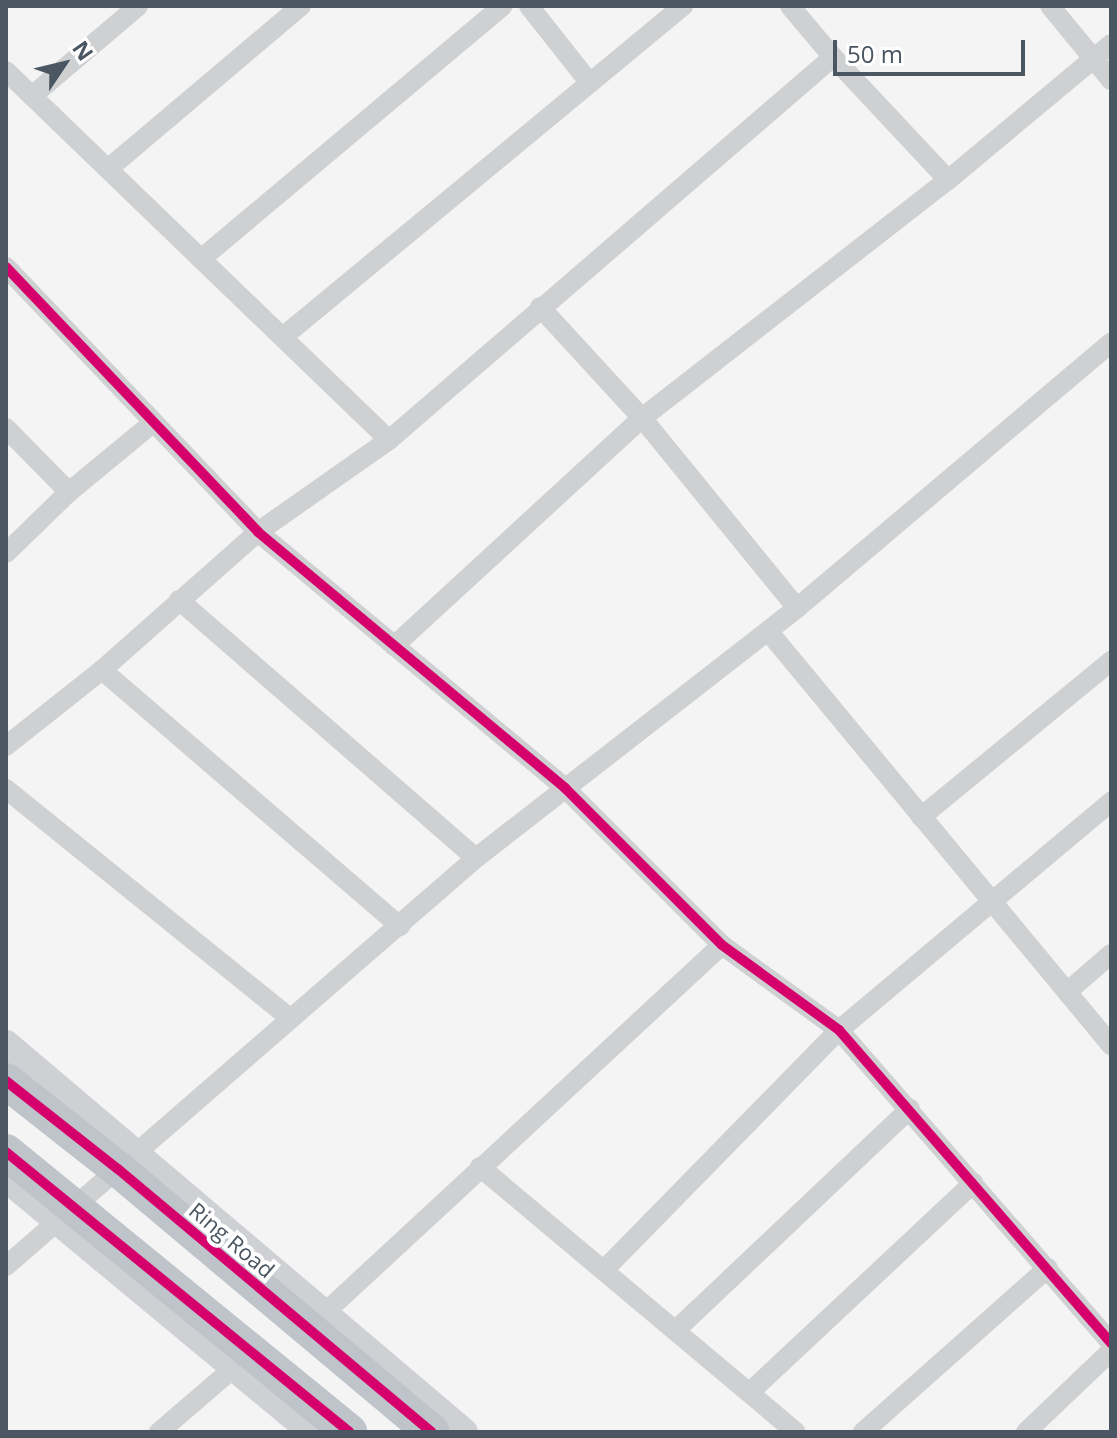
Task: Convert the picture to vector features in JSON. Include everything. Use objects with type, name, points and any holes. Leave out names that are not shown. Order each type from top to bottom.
[{"type":"highway","name":"Ring Road","points":[[6,1081],[128,1160],[315,1322],[431,1432]]},
{"type":"highway","points":[[6,1152],[66,1214],[243,1359],[349,1432]]},
{"type":"street","points":[[32,96],[138,6]]},
{"type":"street","points":[[108,169],[301,6]]},
{"type":"street","points":[[201,259],[503,6]]},
{"type":"street","points":[[529,6],[589,82]]},
{"type":"street","points":[[284,336],[683,6]]},
{"type":"street","points":[[790,6],[833,57],[948,180]]},
{"type":"street","points":[[1050,6],[1111,80]]},
{"type":"street","points":[[394,646],[642,418],[948,180],[1111,44]]},
{"type":"street","points":[[6,746],[102,670],[258,532],[389,440],[833,57]]},
{"type":"street","points":[[6,71],[389,440]]},
{"type":"street","points":[[6,267],[258,532],[565,788],[722,945],[839,1030],[1111,1343]]},
{"type":"street","points":[[540,307],[642,418],[797,608]]},
{"type":"street","points":[[6,1266],[289,1017],[400,926],[476,858],[797,608],[1111,343]]},
{"type":"street","points":[[6,553],[69,492],[154,422]]},
{"type":"street","points":[[6,428],[69,492]]},
{"type":"street","points":[[179,600],[476,858]]},
{"type":"street","points":[[768,631],[1111,1045]]},
{"type":"street","points":[[921,817],[1111,661]]},
{"type":"street","points":[[102,670],[400,926]]},
{"type":"street","points":[[6,789],[289,1017]]},
{"type":"street","points":[[605,1269],[839,1030],[1111,802]]},
{"type":"street","points":[[464,1432],[315,1322],[722,945]]},
{"type":"street","points":[[1067,992],[1111,954]]},
{"type":"street","points":[[6,1044],[128,1160]]},
{"type":"street","points":[[676,1330],[910,1109]]},
{"type":"street","points":[[480,1167],[796,1432]]},
{"type":"street","points":[[6,1178],[66,1214]]},
{"type":"street","points":[[750,1392],[973,1183]]},
{"type":"street","points":[[863,1432],[1048,1268]]},
{"type":"street","points":[[1026,1432],[1111,1351]]},
{"type":"street","points":[[159,1432],[243,1359],[312,1432]]},
{"type":"cycle path","points":[[6,267],[258,532],[565,788],[722,945],[839,1030],[1111,1343]]},
{"type":"cycle path","points":[[6,1081],[118,1169],[431,1432]]},
{"type":"cycle path","points":[[6,1152],[349,1432]]}]
